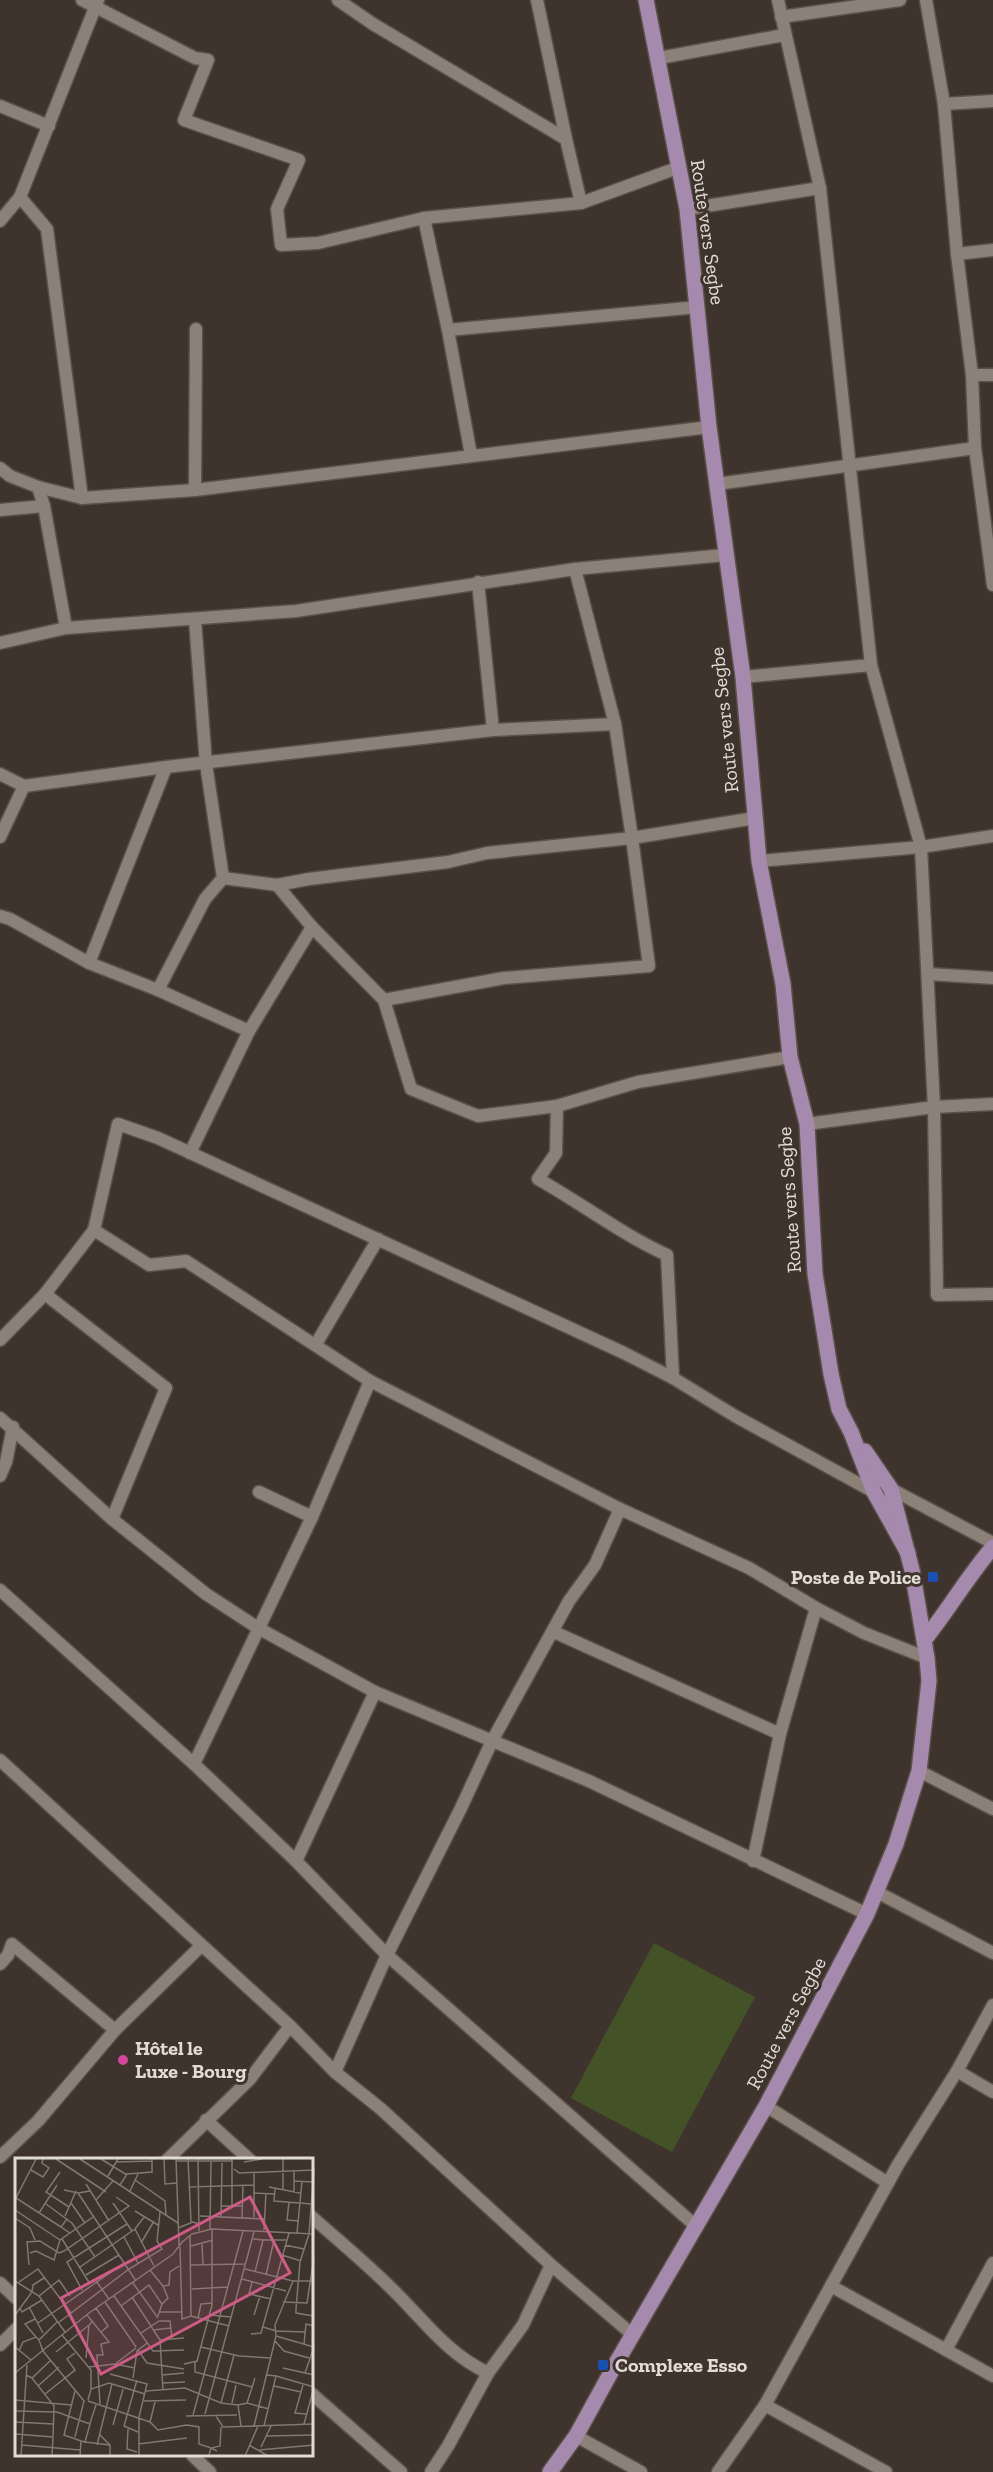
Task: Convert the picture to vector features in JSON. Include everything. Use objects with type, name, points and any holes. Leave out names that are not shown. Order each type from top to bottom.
[{"type":"main road","name":"Route vers Segbe","points":[[646,0],[677,168],[687,209],[709,427],[743,677],[759,861],[783,984],[790,1057],[807,1124],[815,1274],[831,1374],[839,1409],[851,1432],[874,1492],[908,1553]]},
{"type":"main road","name":"Route vers Segbe","points":[[550,2472],[576,2436],[766,2106],[867,1914],[896,1844],[919,1771],[929,1681],[926,1639],[908,1553],[891,1489],[851,1432]]},
{"type":"main road","points":[[926,1639],[975,1567],[993,1545]]},
{"type":"street","points":[[82,0],[97,3],[195,58],[208,60],[183,120],[299,160],[277,209],[281,245],[318,243],[424,219],[581,203],[677,168]]},
{"type":"street","points":[[338,0],[373,24],[566,140]]},
{"type":"street","points":[[537,0],[581,203]]},
{"type":"street","points":[[778,0],[820,188],[870,665],[921,847],[934,1107],[937,1295],[993,1294]]},
{"type":"street","points":[[781,17],[900,0]]},
{"type":"street","points":[[926,0],[944,104],[957,254],[972,375],[975,448],[993,585]]},
{"type":"street","points":[[0,221],[20,197],[97,3]]},
{"type":"street","points":[[658,58],[784,35]]},
{"type":"street","points":[[944,104],[993,101]]},
{"type":"street","points":[[0,106],[49,126]]},
{"type":"street","points":[[687,209],[820,188]]},
{"type":"street","points":[[20,197],[47,229],[82,498]]},
{"type":"street","points":[[424,219],[448,330],[471,455]]},
{"type":"street","points":[[957,254],[993,250]]},
{"type":"street","points":[[448,330],[698,307]]},
{"type":"street","points":[[195,490],[196,329]]},
{"type":"street","points":[[972,375],[993,375]]},
{"type":"street","points":[[0,468],[10,476],[38,487],[82,498],[195,490],[709,427]]},
{"type":"street","points":[[717,484],[975,448]]},
{"type":"street","points":[[38,487],[44,506],[66,628]]},
{"type":"street","points":[[0,510],[44,506]]},
{"type":"street","points":[[0,643],[66,628],[195,620],[307,609],[575,569],[725,555]]},
{"type":"street","points":[[384,1000],[504,978],[649,966],[633,838],[615,724],[575,569]]},
{"type":"street","points":[[477,582],[493,730]]},
{"type":"street","points":[[195,620],[206,764],[223,878]]},
{"type":"street","points":[[743,677],[870,665]]},
{"type":"street","points":[[0,774],[24,786],[493,730],[615,724]]},
{"type":"street","points":[[89,963],[166,768]]},
{"type":"street","points":[[0,837],[24,786]]},
{"type":"street","points":[[223,878],[277,885],[448,862],[487,854],[633,838],[755,818]]},
{"type":"street","points":[[759,861],[921,847],[993,836]]},
{"type":"street","points":[[158,990],[204,899],[223,878]]},
{"type":"street","points":[[277,885],[312,927],[384,1000],[411,1089],[478,1116],[557,1106],[638,1082],[790,1057]]},
{"type":"street","points":[[0,916],[10,919],[89,963],[249,1030]]},
{"type":"street","points":[[190,1153],[249,1030],[312,927]]},
{"type":"street","points":[[928,974],[993,978]]},
{"type":"street","points":[[807,1124],[934,1107],[993,1104]]},
{"type":"street","points":[[557,1106],[556,1153],[538,1179],[573,1199],[636,1241],[666,1255],[673,1378]]},
{"type":"street","points":[[0,1341],[45,1294],[94,1230],[118,1124],[158,1138],[673,1378],[735,1416],[874,1492]]},
{"type":"street","points":[[94,1230],[149,1265],[186,1261],[370,1381],[620,1509],[749,1568],[864,1634],[927,1658]]},
{"type":"street","points":[[316,1344],[378,1239]]},
{"type":"street","points":[[45,1294],[166,1388],[112,1519]]},
{"type":"street","points":[[194,1764],[312,1517],[370,1381]]},
{"type":"street","points":[[0,1418],[13,1427],[112,1519],[206,1594],[258,1628],[375,1692],[588,1781],[867,1914]]},
{"type":"street","points":[[0,1476],[6,1462],[13,1427]]},
{"type":"street","points":[[891,1489],[993,1545]]},
{"type":"street","points":[[259,1492],[312,1517]]},
{"type":"street","points":[[335,2072],[387,1955],[492,1741],[569,1601],[595,1565],[620,1509]]},
{"type":"street","points":[[0,1590],[194,1764],[296,1861],[387,1955],[697,2226]]},
{"type":"street","points":[[753,1861],[780,1734],[816,1608]]},
{"type":"street","points":[[554,1632],[780,1734]]},
{"type":"street","points":[[296,1861],[375,1692]]},
{"type":"street","points":[[0,1760],[290,2026],[335,2072],[381,2109],[551,2265],[633,2334]]},
{"type":"street","points":[[919,1771],[992,1808]]},
{"type":"street","points":[[877,1892],[993,1953]]},
{"type":"street","points":[[0,1964],[8,1955],[12,1944],[115,2030]]},
{"type":"street","points":[[0,2157],[38,2121],[115,2030],[201,1946]]},
{"type":"street","points":[[718,2472],[765,2405],[888,2183],[957,2071],[993,2005]]},
{"type":"street","points":[[169,2158],[250,2079],[290,2026]]},
{"type":"street","points":[[957,2071],[993,2092]]},
{"type":"street","points":[[766,2106],[888,2183]]},
{"type":"street","points":[[206,2120],[248,2158]]},
{"type":"street","points":[[314,2219],[392,2289],[450,2350],[467,2363],[488,2373]]},
{"type":"street","points":[[946,2350],[993,2263]]},
{"type":"street","points":[[431,2472],[488,2373],[524,2325],[551,2265]]},
{"type":"street","points":[[0,2283],[15,2297]]},
{"type":"street","points":[[831,2286],[993,2376]]},
{"type":"street","points":[[0,2345],[15,2330]]},
{"type":"street","points":[[314,2396],[401,2472]]},
{"type":"street","points":[[765,2405],[886,2472]]},
{"type":"street","points":[[576,2436],[641,2472]]},
{"type":"street","points":[[194,2457],[210,2472]]},
{"type":"green space","points":[[654,1943],[755,1997],[672,2152],[571,2098]]},
{"type":"place","name":"Poste de Police","points":[[933,1577]]},
{"type":"place","name":"Hôtel le Luxe - Bourg","points":[[123,2060]]},
{"type":"place","name":"Complexe Esso","points":[[603,2365]]}]
